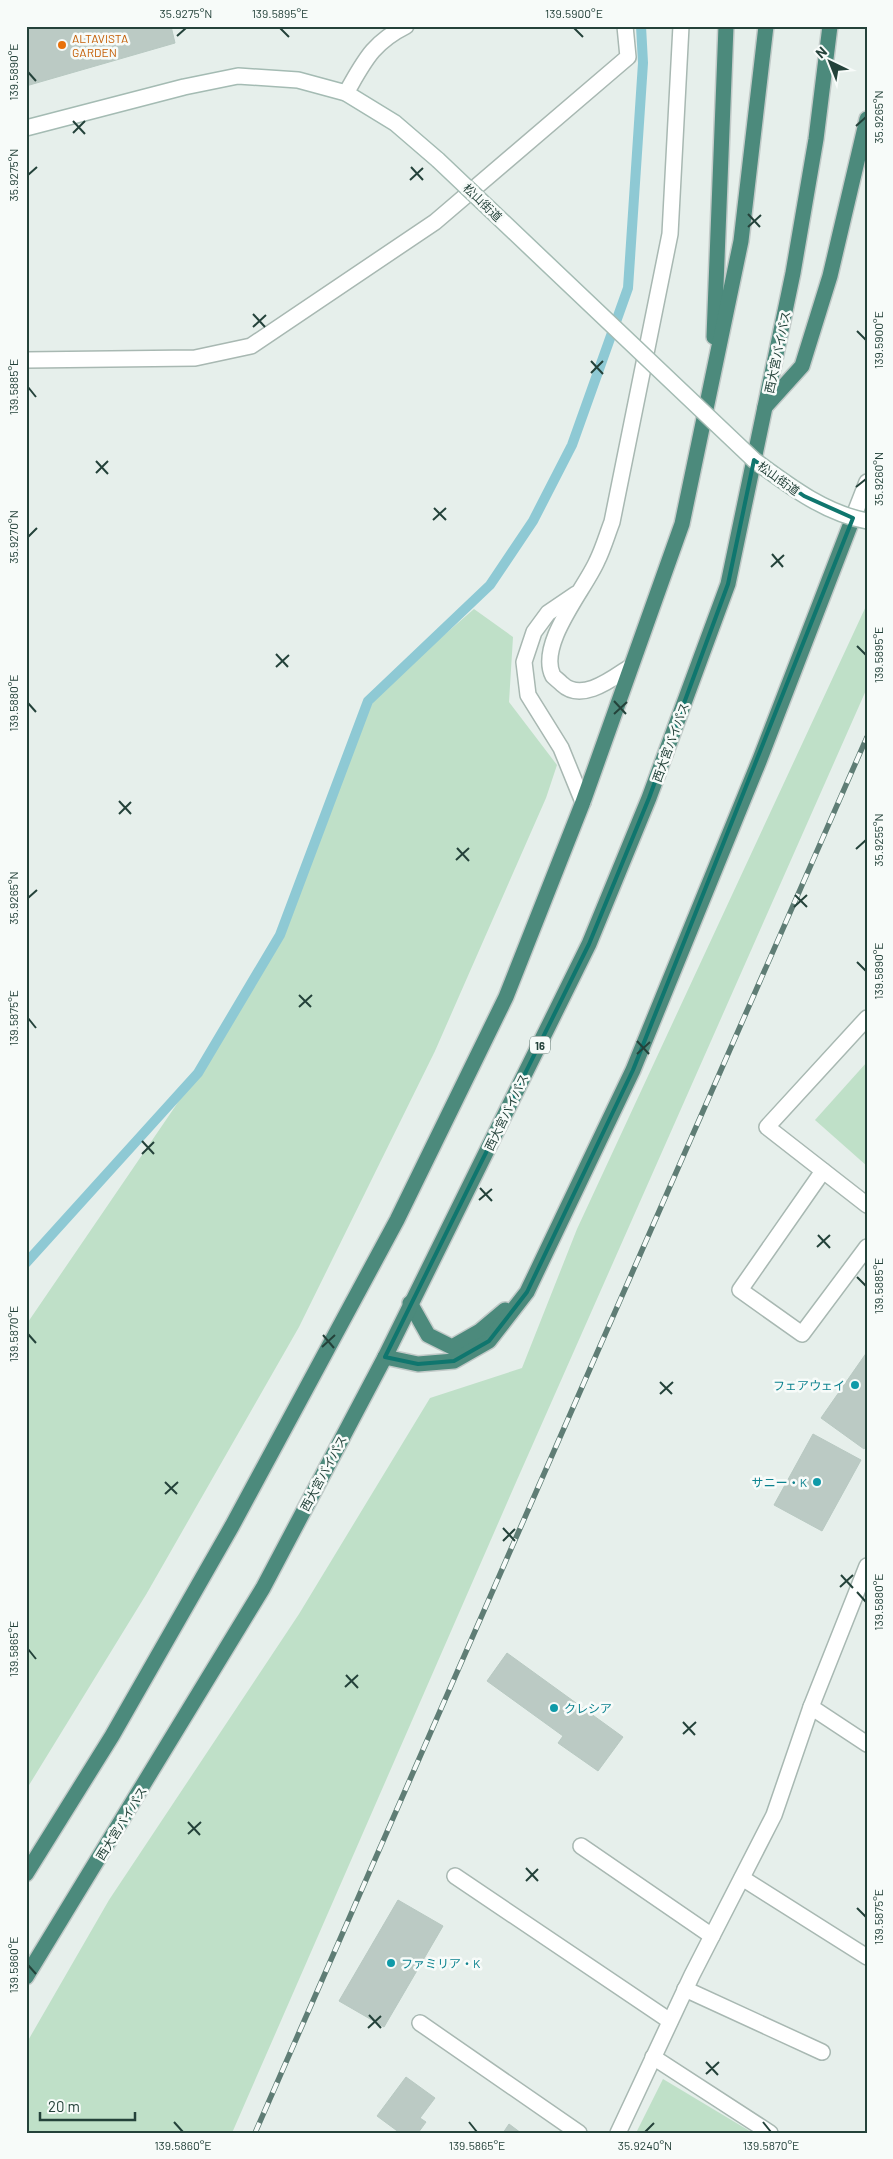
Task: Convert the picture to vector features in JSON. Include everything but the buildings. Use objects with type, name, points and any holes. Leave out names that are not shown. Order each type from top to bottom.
[{"type":"highway","points":[[712,381],[726,26]]},
{"type":"highway","points":[[26,1874],[112,1736],[232,1526],[396,1220],[506,997],[583,802],[682,524],[742,241],[766,26]]},
{"type":"highway","name":"西大宮バイパス","points":[[26,1977],[263,1588],[385,1357],[410,1303],[589,944],[649,798],[728,584],[793,274],[816,139],[830,26]]},
{"type":"highway","points":[[765,407],[802,366],[830,276],[867,119]]},
{"type":"highway","points":[[385,1357],[418,1364],[454,1361],[489,1340],[527,1292],[633,1070],[860,520]]},
{"type":"highway","points":[[410,1303],[428,1335],[452,1347],[480,1331],[527,1292]]},
{"type":"street","points":[[346,93],[372,50],[388,35],[406,26]]},
{"type":"street","points":[[26,360],[195,358],[251,346],[435,222],[613,70],[628,57],[625,26]]},
{"type":"street","points":[[630,667],[598,687],[581,690],[564,686],[553,676],[550,660],[552,643],[597,562],[612,522],[670,234],[681,26]]},
{"type":"street","name":"松山街道","points":[[26,128],[184,87],[238,76],[298,80],[346,93],[395,123],[438,160],[754,460],[804,496],[860,520]]},
{"type":"street","points":[[860,520],[867,482]]},
{"type":"street","points":[[580,592],[548,613],[534,632],[524,662],[528,695],[561,748],[583,802]]},
{"type":"street","points":[[867,1018],[767,1127],[867,1205]]},
{"type":"street","points":[[823,1171],[740,1290],[802,1334],[867,1247]]},
{"type":"street","points":[[618,2133],[685,1990],[774,1815],[811,1707],[867,1566]]},
{"type":"street","points":[[811,1707],[867,1744]]},
{"type":"street","points":[[581,1846],[712,1936]]},
{"type":"street","points":[[455,1876],[670,2021]]},
{"type":"street","points":[[742,1878],[867,1956]]},
{"type":"street","points":[[685,1990],[822,2052]]},
{"type":"street","points":[[420,2023],[579,2133]]},
{"type":"street","points":[[653,2057],[770,2133]]},
{"type":"highlighted area","points":[[754,460],[804,496],[853,518],[633,1070],[527,1292],[489,1341],[454,1361],[418,1364],[385,1357],[589,944],[649,798],[728,584]]},
{"type":"green space","points":[[867,604],[867,688],[517,1480],[232,2133],[26,2133],[26,2044],[109,1900],[299,1614],[430,1398],[522,1368],[577,1229]]},
{"type":"green space","points":[[474,609],[513,637],[509,702],[557,765],[546,798],[435,1051],[299,1327],[147,1593],[26,1790],[26,1325],[198,1073],[280,935],[368,701]]},
{"type":"green space","points":[[867,1062],[867,1166],[815,1120]]},
{"type":"green space","points":[[663,2079],[753,2133],[636,2133]]},
{"type":"waterway","points":[[26,1263],[198,1073],[280,935],[368,701],[490,585],[533,521],[572,445],[628,288],[643,63],[641,26]]},
{"type":"railway","points":[[255,2133],[867,737]]},
{"type":"place","name":"ALTAVISTA GARDEN","points":[[62,45]]},
{"type":"place","name":"フェアウェイ","points":[[855,1385]]},
{"type":"place","name":"サニー・K","points":[[817,1482]]},
{"type":"place","name":"クレシア","points":[[554,1708]]},
{"type":"place","name":"ファミリア・K","points":[[391,1963]]}]
